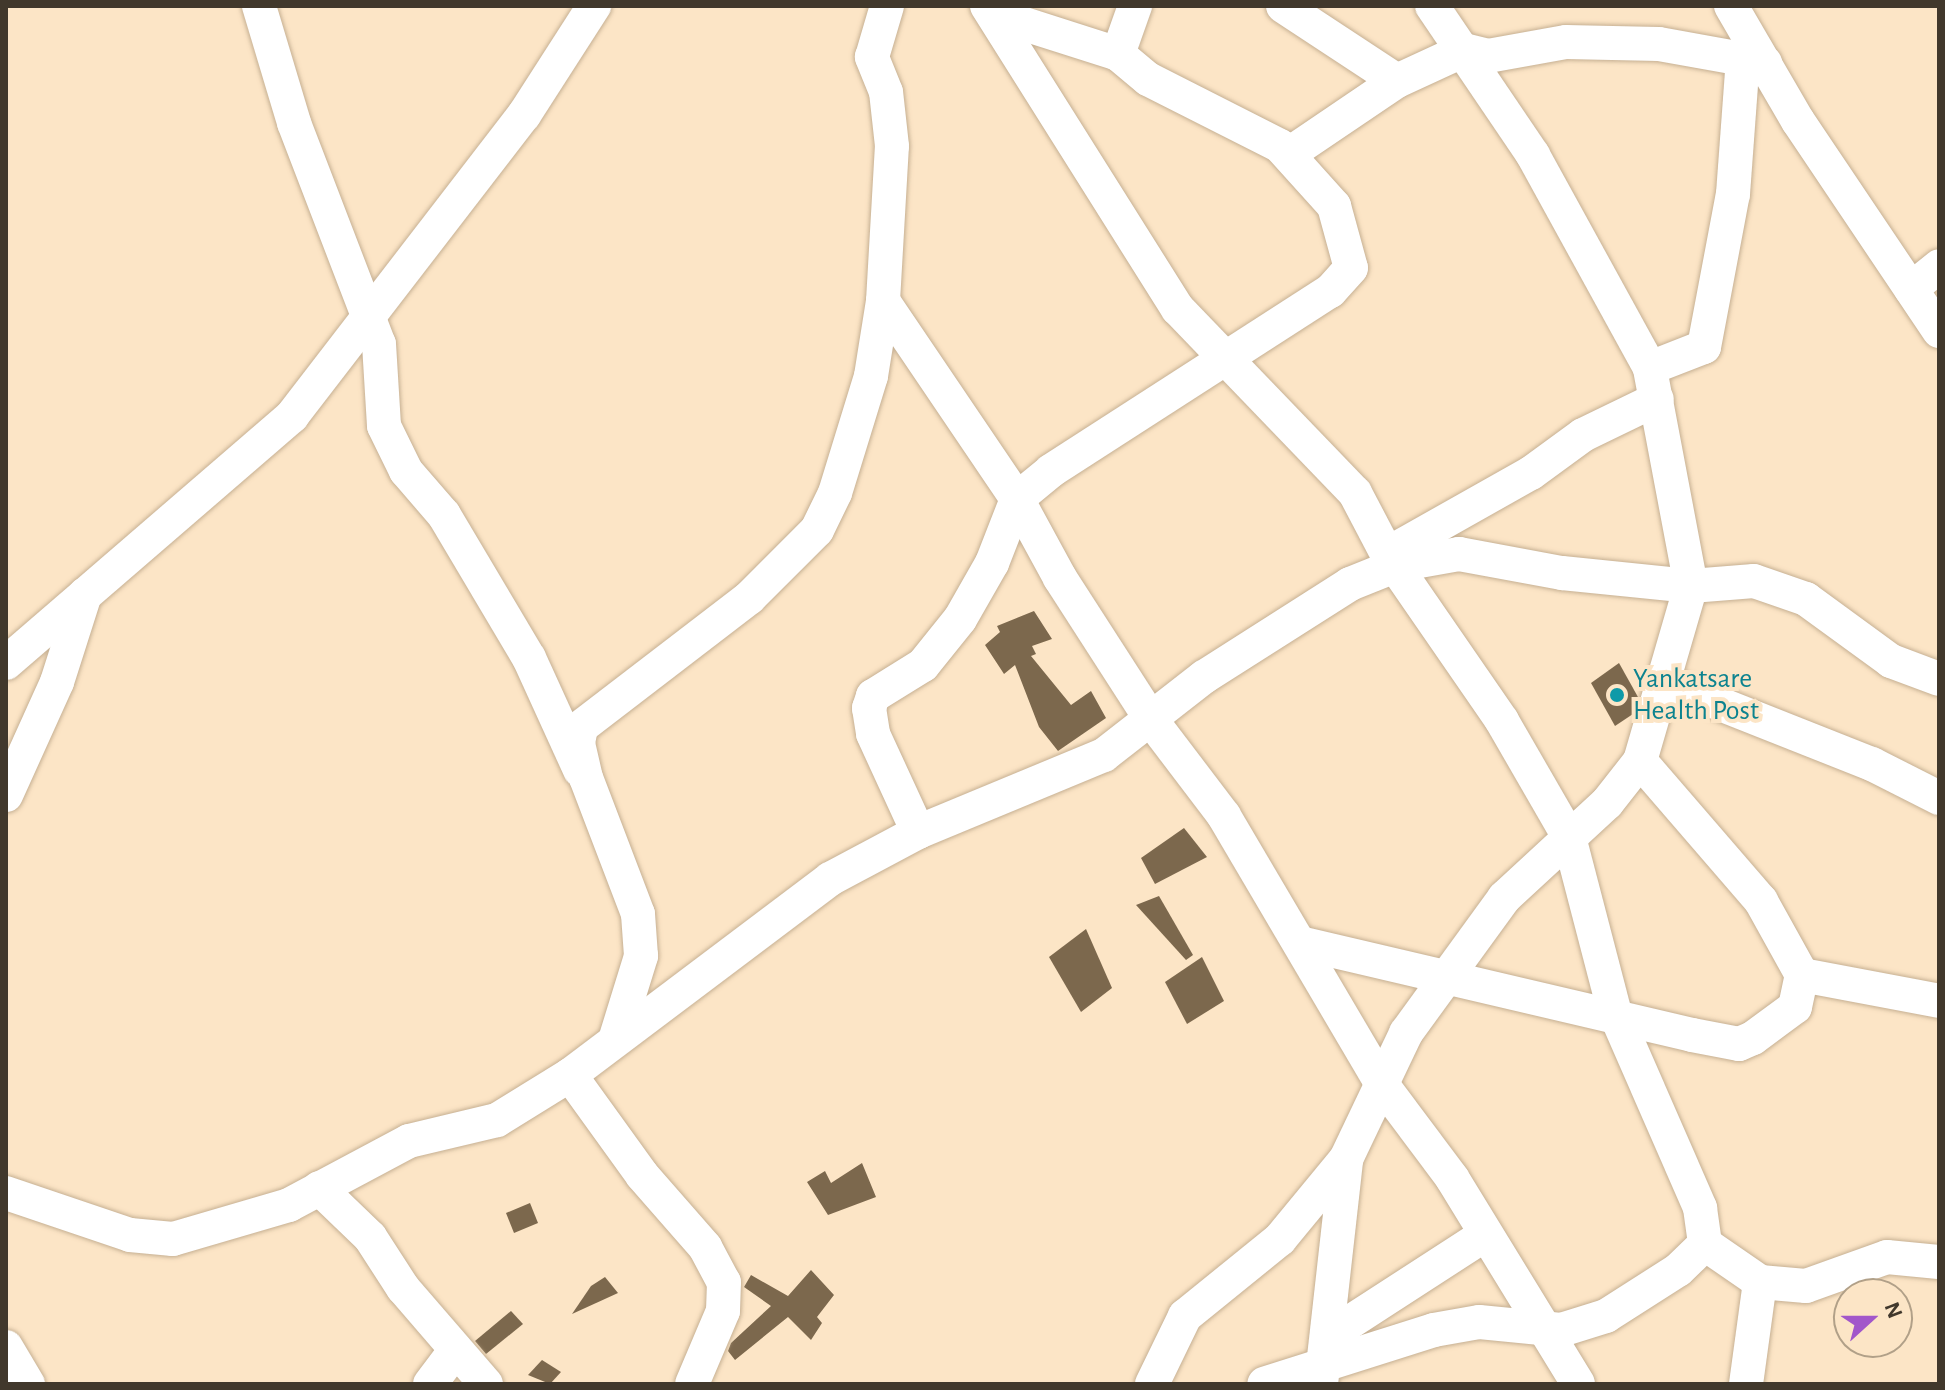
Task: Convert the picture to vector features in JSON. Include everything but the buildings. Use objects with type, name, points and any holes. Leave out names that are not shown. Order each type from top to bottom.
[{"type":"street","points":[[259,6],[294,123],[369,315],[383,364],[384,426],[406,471],[444,515],[529,658],[553,722],[586,778]]},
{"type":"street","points":[[6,663],[292,416],[524,115],[594,6]]},
{"type":"street","points":[[616,1037],[641,956],[638,914],[586,778],[578,743],[581,727],[706,637],[817,530],[860,420],[883,301],[892,146],[886,92],[872,57],[887,6]]},
{"type":"street","points":[[1118,54],[1135,6]]},
{"type":"street","points":[[1283,6],[1397,81]]},
{"type":"street","points":[[1152,1384],[1185,1316],[1280,1239],[1346,1159],[1406,1033],[1504,898],[1569,837],[1640,761],[1691,586],[1654,384],[1540,167],[1432,6]]},
{"type":"street","points":[[1731,6],[1754,61],[1939,331]]},
{"type":"street","points":[[918,832],[873,734],[869,708],[873,696],[923,665],[960,619],[992,563],[1017,499],[1225,357],[1330,291],[1351,268],[1334,206],[1289,154],[1148,79],[1118,54],[990,10]]},
{"type":"street","points":[[990,10],[1170,297],[1355,493],[1392,560],[1470,671],[1569,837],[1594,952],[1615,1013],[1700,1208],[1705,1244],[1760,1282],[1806,1286],[1887,1257],[1939,1262]]},
{"type":"street","points":[[1289,154],[1397,81],[1464,50],[1488,56],[1566,42],[1659,44],[1754,61]]},
{"type":"street","points":[[6,1193],[130,1235],[173,1239],[243,1223],[409,1141],[497,1120],[570,1075],[797,900],[918,832],[1104,755],[1152,721],[1204,677],[1531,473],[1704,347],[1754,61]]},
{"type":"street","points":[[1911,289],[1939,266]]},
{"type":"street","points":[[883,301],[1017,499],[1152,721],[1224,816],[1381,1083],[1486,1234],[1578,1384]]},
{"type":"street","points":[[1392,560],[1459,554],[1562,573],[1691,586],[1754,581],[1806,599],[1891,661],[1939,679]]},
{"type":"street","points":[[6,795],[57,682],[85,594]]},
{"type":"street","points":[[1662,681],[1872,764],[1939,798]]},
{"type":"street","points":[[1300,943],[1615,1013],[1739,1044],[1795,1007],[1802,975],[1761,901],[1640,761]]},
{"type":"street","points":[[1802,975],[1939,1001]]},
{"type":"street","points":[[570,1075],[642,1175],[705,1247],[724,1282],[723,1311],[692,1384]]},
{"type":"street","points":[[1324,1362],[1346,1159]]},
{"type":"street","points":[[319,1188],[370,1237],[454,1352],[486,1384]]},
{"type":"street","points":[[1324,1362],[1486,1234]]},
{"type":"street","points":[[1264,1384],[1324,1362],[1464,1324],[1561,1330],[1606,1316],[1678,1270],[1705,1244]]},
{"type":"street","points":[[1746,1384],[1760,1282]]},
{"type":"street","points":[[6,1347],[28,1384]]},
{"type":"street","points":[[430,1384],[454,1352]]},
{"type":"place","name":"Yankatsare Health Post","points":[[1617,695]]}]
